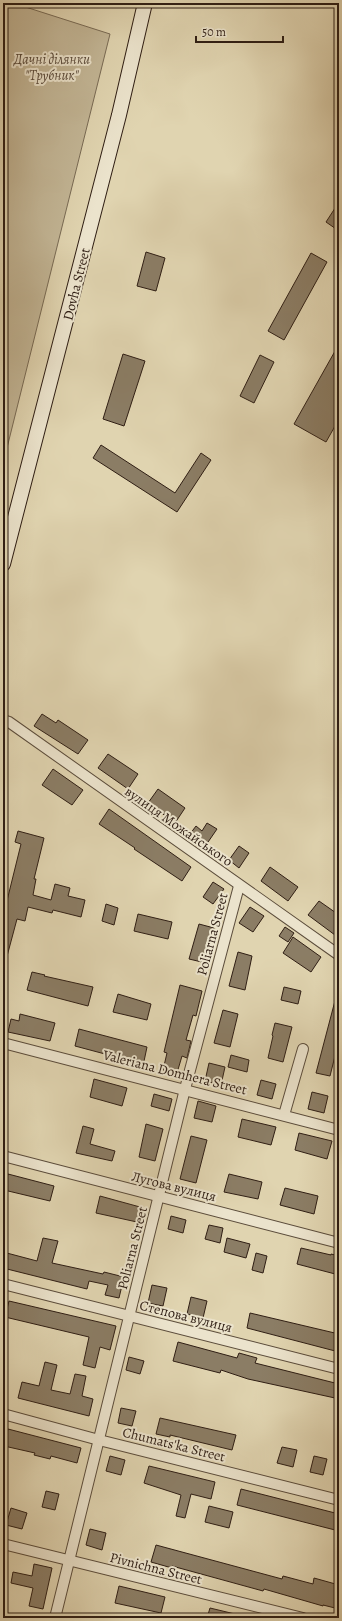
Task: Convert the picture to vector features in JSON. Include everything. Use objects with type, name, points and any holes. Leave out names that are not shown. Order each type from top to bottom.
[{"type":"street","name":"Dovha Street","points":[[3,564],[119,115],[145,3]]},
{"type":"street","name":"вулиця Можайського","points":[[3,720],[9,722],[239,886],[339,955]]},
{"type":"street","name":"Poliarna Street","points":[[55,1618],[185,1089],[239,886]]},
{"type":"street","name":"Valeriana Domhera Street","points":[[3,1043],[339,1130]]},
{"type":"street","points":[[284,1115],[303,1049]]},
{"type":"street","name":"Лугова вулиця","points":[[3,1156],[339,1243]]},
{"type":"street","name":"Степова вулиця","points":[[3,1284],[339,1370]]},
{"type":"street","name":"Chumats'ka Street","points":[[3,1414],[99,1440],[339,1500]]},
{"type":"street","name":"Pivnichna Street","points":[[3,1544],[303,1618]]},
{"type":"green space","name":"Дачні ділянки \"Трубник\"","points":[[3,3],[13,3],[110,34],[3,464]]},
{"type":"building","points":[[339,202],[339,231],[326,222]]},
{"type":"building","points":[[146,252],[165,258],[156,291],[137,286]]},
{"type":"building","points":[[311,253],[327,262],[284,340],[268,331]]},
{"type":"building","points":[[339,344],[339,419],[326,442],[294,424]]},
{"type":"building","points":[[123,354],[145,361],[124,426],[103,419]]},
{"type":"building","points":[[260,355],[274,362],[254,403],[240,396]]},
{"type":"building","points":[[101,445],[175,493],[201,453],[211,460],[177,512],[93,458]]},
{"type":"building","points":[[42,714],[56,723],[58,720],[88,740],[78,754],[34,726]]},
{"type":"building","points":[[108,754],[138,774],[128,789],[98,768]]},
{"type":"building","points":[[53,769],[83,790],[72,805],[42,785]]},
{"type":"building","points":[[158,789],[185,808],[175,823],[148,803]]},
{"type":"building","points":[[109,809],[191,867],[182,881],[99,824]]},
{"type":"building","points":[[207,823],[217,829],[206,845],[190,834],[196,826],[202,831]]},
{"type":"building","points":[[18,831],[44,838],[34,879],[36,879],[33,895],[51,900],[55,884],[70,888],[68,896],[85,900],[81,917],[53,910],[52,913],[28,907],[25,921],[17,919],[6,960],[3,960],[3,917],[21,844],[15,842]]},
{"type":"building","points":[[239,846],[249,853],[239,868],[229,860]]},
{"type":"building","points":[[270,867],[298,887],[288,901],[261,881]]},
{"type":"building","points":[[213,882],[224,889],[213,904],[203,897]]},
{"type":"building","points":[[319,901],[339,915],[339,938],[308,915]]},
{"type":"building","points":[[106,904],[118,908],[114,925],[102,921]]},
{"type":"building","points":[[250,907],[264,916],[253,932],[239,923]]},
{"type":"building","points":[[138,914],[172,922],[168,939],[134,931]]},
{"type":"building","points":[[199,924],[214,928],[206,963],[189,959]]},
{"type":"building","points":[[285,927],[294,933],[288,942],[279,936]]},
{"type":"building","points":[[293,937],[321,957],[311,972],[283,953]]},
{"type":"building","points":[[238,952],[252,956],[245,990],[229,986]]},
{"type":"building","points":[[32,972],[93,987],[88,1006],[27,990]]},
{"type":"building","points":[[180,985],[202,991],[196,1016],[193,1015],[186,1040],[191,1041],[187,1058],[182,1056],[177,1073],[163,1070],[167,1053],[164,1052]]},
{"type":"building","points":[[284,987],[301,991],[298,1004],[281,1000]]},
{"type":"building","points":[[118,994],[151,1004],[147,1020],[113,1012]]},
{"type":"building","points":[[336,997],[339,998],[339,1053],[336,1052],[330,1076],[316,1073]]},
{"type":"building","points":[[223,1010],[238,1014],[230,1047],[214,1043]]},
{"type":"building","points":[[20,1014],[55,1023],[50,1041],[8,1032],[11,1019],[19,1021]]},
{"type":"building","points":[[275,1023],[292,1027],[283,1062],[268,1058]]},
{"type":"building","points":[[79,1029],[147,1047],[143,1066],[75,1046]]},
{"type":"building","points":[[231,1055],[249,1060],[247,1072],[228,1067]]},
{"type":"building","points":[[209,1063],[225,1067],[221,1085],[205,1081]]},
{"type":"building","points":[[94,1079],[127,1088],[122,1106],[90,1097]]},
{"type":"building","points":[[261,1080],[276,1084],[272,1099],[257,1095]]},
{"type":"building","points":[[312,1092],[328,1096],[324,1113],[308,1109]]},
{"type":"building","points":[[154,1094],[172,1099],[169,1111],[151,1106]]},
{"type":"building","points":[[198,1101],[216,1106],[212,1122],[194,1118]]},
{"type":"building","points":[[242,1119],[276,1127],[271,1145],[238,1137]]},
{"type":"building","points":[[146,1124],[163,1129],[155,1161],[139,1157]]},
{"type":"building","points":[[83,1126],[94,1129],[90,1144],[115,1151],[112,1161],[76,1153]]},
{"type":"building","points":[[299,1133],[332,1141],[327,1159],[295,1150]]},
{"type":"building","points":[[191,1136],[207,1140],[196,1183],[180,1179]]},
{"type":"building","points":[[8,1174],[54,1186],[50,1201],[4,1190]]},
{"type":"building","points":[[229,1174],[262,1182],[258,1199],[224,1192]]},
{"type":"building","points":[[285,1188],[318,1196],[314,1214],[280,1205]]},
{"type":"building","points":[[100,1196],[140,1207],[137,1222],[96,1213]]},
{"type":"building","points":[[171,1216],[186,1220],[183,1233],[168,1229]]},
{"type":"building","points":[[209,1225],[223,1228],[220,1243],[205,1239]]},
{"type":"building","points":[[43,1238],[58,1241],[52,1263],[124,1277],[119,1298],[105,1295],[108,1285],[89,1281],[87,1289],[3,1268],[3,1252],[37,1261]]},
{"type":"building","points":[[227,1238],[250,1244],[246,1258],[224,1252]]},
{"type":"building","points":[[301,1248],[339,1256],[339,1275],[297,1264]]},
{"type":"building","points":[[256,1253],[267,1256],[263,1273],[252,1270]]},
{"type":"building","points":[[152,1285],[167,1288],[163,1306],[148,1303]]},
{"type":"building","points":[[191,1297],[207,1301],[203,1318],[187,1314]]},
{"type":"building","points":[[9,1301],[116,1326],[110,1350],[100,1347],[95,1368],[83,1365],[89,1337],[5,1317]]},
{"type":"building","points":[[250,1313],[339,1334],[339,1352],[247,1328]]},
{"type":"building","points":[[178,1342],[237,1358],[239,1353],[257,1358],[255,1363],[339,1384],[335,1398],[248,1379],[221,1370],[220,1373],[173,1361]]},
{"type":"building","points":[[129,1357],[144,1361],[140,1374],[126,1370]]},
{"type":"building","points":[[45,1362],[57,1365],[51,1390],[70,1394],[75,1374],[86,1376],[82,1396],[93,1399],[89,1416],[18,1398],[22,1382],[39,1386]]},
{"type":"building","points":[[121,1408],[136,1411],[132,1426],[118,1423]]},
{"type":"building","points":[[160,1418],[236,1435],[232,1450],[170,1435],[170,1437],[156,1434]]},
{"type":"building","points":[[8,1429],[81,1448],[77,1463],[51,1456],[50,1459],[34,1455],[35,1453],[4,1446]]},
{"type":"building","points":[[282,1447],[297,1450],[293,1467],[277,1463]]},
{"type":"building","points":[[110,1456],[125,1460],[121,1475],[106,1471]]},
{"type":"building","points":[[314,1456],[327,1459],[323,1475],[310,1472]]},
{"type":"building","points":[[149,1466],[215,1482],[211,1499],[191,1494],[185,1518],[176,1516],[181,1495],[144,1483]]},
{"type":"building","points":[[241,1489],[339,1514],[339,1531],[237,1505]]},
{"type":"building","points":[[46,1491],[59,1494],[55,1510],[42,1507]]},
{"type":"building","points":[[209,1506],[233,1512],[229,1528],[205,1522]]},
{"type":"building","points":[[11,1508],[27,1513],[22,1529],[6,1525]]},
{"type":"building","points":[[90,1529],[106,1533],[102,1550],[86,1545]]},
{"type":"building","points":[[156,1545],[282,1579],[283,1576],[313,1584],[314,1578],[339,1585],[339,1609],[323,1606],[264,1589],[263,1591],[172,1566],[172,1568],[151,1562]]},
{"type":"building","points":[[34,1564],[52,1568],[43,1609],[29,1606],[33,1588],[11,1583],[13,1572],[32,1576]]},
{"type":"building","points":[[119,1586],[165,1597],[161,1613],[115,1603]]},
{"type":"building","points":[[210,1608],[235,1614],[235,1618],[207,1618]]}]
